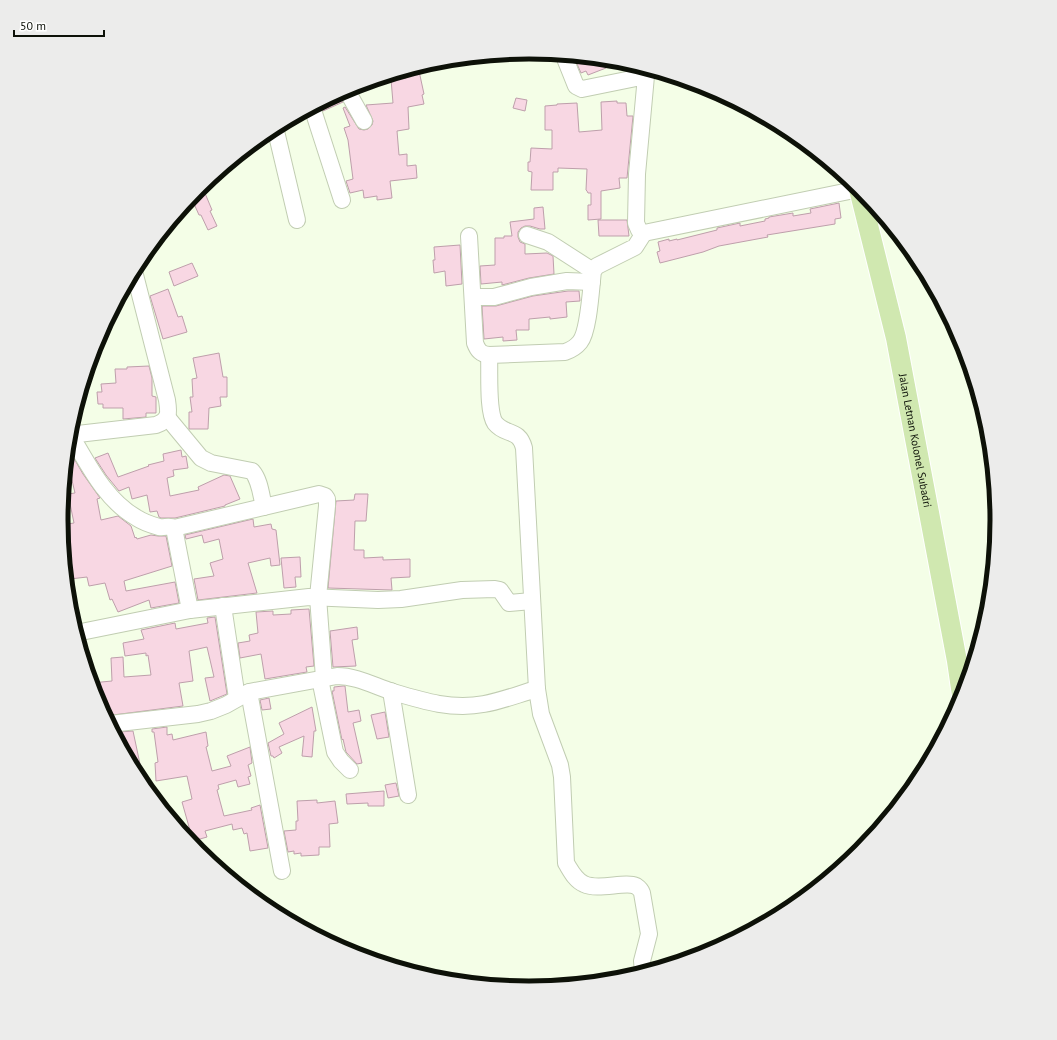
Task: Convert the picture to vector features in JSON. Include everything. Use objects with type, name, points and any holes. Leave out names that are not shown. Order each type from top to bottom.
[{"type":"main road","name":"Jalan Letnan Kolonel Subadri","points":[[862,203],[896,338],[960,681]]},
{"type":"street","points":[[566,61],[576,86],[582,89],[641,73]]},
{"type":"street","points":[[646,74],[638,174],[636,223],[639,230],[644,233],[851,191]]},
{"type":"street","points":[[350,95],[364,121]]},
{"type":"street","points":[[314,113],[342,200]]},
{"type":"street","points":[[277,134],[297,220]]},
{"type":"street","points":[[469,236],[475,344],[482,354],[490,355],[565,352],[572,349],[581,341],[586,332],[593,276],[596,266],[635,247],[644,233]]},
{"type":"street","points":[[527,235],[548,242],[593,276]]},
{"type":"street","points":[[472,297],[494,297],[514,291],[593,276]]},
{"type":"street","points":[[75,434],[156,425],[162,423],[167,418],[169,411],[167,400],[136,278]]},
{"type":"street","points":[[490,355],[490,405],[495,423],[503,429],[519,436],[522,440],[524,448],[537,689],[541,714],[560,765],[562,777],[566,863],[578,881],[592,887],[634,885],[640,889],[649,934],[642,960],[643,966]]},
{"type":"street","points":[[167,418],[201,458],[211,464],[252,471],[256,475],[264,507]]},
{"type":"street","points":[[74,442],[112,498],[136,518],[160,527],[169,526],[174,528],[319,494],[325,496],[327,499],[325,536],[318,597],[322,679],[335,752],[350,770]]},
{"type":"street","points":[[174,528],[190,610]]},
{"type":"street","points":[[81,632],[190,610],[309,596],[378,600],[429,595],[450,591],[495,589],[500,590],[509,603],[532,601]]},
{"type":"street","points":[[223,606],[282,870]]},
{"type":"street","points":[[115,723],[198,714],[226,705],[243,695],[322,679],[348,676],[390,691],[441,705],[460,706],[484,704],[537,689]]},
{"type":"street","points":[[390,691],[408,795]]},
{"type":"building","points":[[576,62],[605,66],[606,68],[588,75],[586,71],[581,73]]},
{"type":"building","points":[[419,73],[424,94],[422,95],[424,104],[408,107],[409,129],[397,131],[399,155],[407,154],[407,166],[416,165],[417,178],[390,181],[392,198],[377,200],[377,196],[364,198],[363,190],[350,193],[346,181],[353,179],[348,140],[344,128],[350,126],[343,108],[345,107],[359,129],[368,129],[372,125],[373,121],[366,105],[393,103],[391,80],[411,76],[411,75]]},
{"type":"building","points":[[516,98],[527,100],[525,111],[513,108]]},
{"type":"building","points":[[341,99],[343,102],[323,111],[322,109]]},
{"type":"building","points":[[617,101],[617,103],[626,103],[627,116],[633,116],[627,178],[619,178],[620,188],[601,191],[601,219],[588,220],[588,205],[591,205],[591,193],[588,193],[586,190],[587,169],[558,168],[558,172],[553,172],[553,190],[531,190],[532,172],[528,171],[528,162],[530,162],[531,148],[552,149],[552,130],[545,130],[545,106],[577,103],[579,132],[602,130],[601,102]]},
{"type":"building","points":[[205,192],[212,210],[210,211],[217,226],[208,230],[201,215],[199,215],[194,204]]},
{"type":"building","points":[[839,203],[841,218],[835,219],[835,224],[767,235],[768,237],[719,246],[703,252],[660,263],[657,252],[660,251],[658,242],[669,239],[669,241],[677,240],[740,223],[740,226],[765,221],[765,219],[769,217],[793,213],[793,216],[811,213],[810,209]]},
{"type":"building","points":[[543,207],[545,229],[525,226],[518,232],[518,237],[520,242],[525,244],[525,254],[547,253],[553,256],[554,274],[529,278],[502,285],[502,282],[481,284],[480,266],[495,265],[495,238],[512,236],[510,222],[534,219],[534,208]]},
{"type":"building","points":[[598,220],[627,220],[629,236],[599,236]]},
{"type":"building","points":[[460,245],[462,284],[446,286],[445,271],[434,273],[434,247]]},
{"type":"building","points":[[192,263],[198,276],[174,286],[169,272]]},
{"type":"building","points":[[168,289],[178,317],[182,316],[187,332],[163,339],[150,296]]},
{"type":"building","points":[[579,291],[580,301],[566,302],[567,317],[529,319],[529,330],[516,330],[517,340],[503,341],[503,337],[484,339],[482,306],[496,306],[533,296]]},
{"type":"building","points":[[219,353],[223,377],[227,377],[227,397],[220,397],[221,406],[209,408],[208,429],[189,429],[189,412],[192,412],[190,397],[193,397],[192,379],[197,378],[193,358]]},
{"type":"building","points":[[149,366],[152,378],[152,396],[156,397],[156,413],[146,413],[146,417],[123,419],[123,408],[103,408],[103,404],[98,404],[97,392],[102,392],[101,384],[116,383],[115,369]]},
{"type":"building","points":[[181,450],[182,457],[186,456],[188,468],[173,470],[174,476],[167,478],[170,496],[199,490],[198,487],[224,475],[230,476],[240,499],[225,506],[175,518],[161,518],[159,517],[157,511],[150,512],[147,495],[132,499],[129,487],[119,491],[95,458],[108,453],[118,477],[149,466],[148,465],[164,461],[163,454]]},
{"type":"building","points":[[72,455],[100,498],[97,499],[101,520],[118,516],[131,526],[135,538],[136,537],[137,539],[151,535],[166,536],[172,566],[124,581],[126,591],[175,582],[179,603],[151,608],[149,600],[118,612],[112,599],[110,600],[105,583],[89,586],[87,577],[71,579],[68,550],[68,524],[74,523],[68,494],[75,493],[70,472]]},
{"type":"building","points":[[355,494],[368,494],[366,521],[355,521],[354,550],[364,550],[364,558],[383,557],[383,560],[410,559],[410,577],[391,578],[392,590],[328,588],[336,501],[354,500]]},
{"type":"building","points":[[253,519],[254,527],[271,524],[272,529],[276,530],[280,565],[271,566],[270,558],[248,563],[257,593],[198,600],[194,579],[214,576],[210,563],[223,559],[219,539],[204,543],[202,535],[186,539],[185,535]]},
{"type":"building","points":[[300,557],[301,577],[295,577],[296,587],[284,588],[281,558]]},
{"type":"building","points":[[309,609],[314,666],[306,667],[307,672],[265,679],[261,654],[240,658],[238,643],[250,641],[249,635],[258,633],[256,612],[273,611],[273,615],[291,614],[291,610]]},
{"type":"building","points":[[215,617],[227,694],[210,701],[205,678],[214,677],[207,647],[189,651],[193,681],[179,683],[183,706],[111,715],[98,682],[112,681],[111,658],[123,657],[124,677],[151,675],[148,655],[146,656],[146,653],[125,656],[123,643],[144,639],[141,630],[175,623],[176,629],[208,623],[207,618]]},
{"type":"building","points":[[357,627],[358,639],[352,640],[356,666],[333,667],[330,631]]},
{"type":"building","points":[[345,686],[348,712],[359,710],[361,721],[353,723],[362,763],[357,764],[346,752],[343,739],[342,740],[332,691],[334,691],[334,687]]},
{"type":"building","points":[[269,698],[271,709],[262,710],[260,700]]},
{"type":"building","points":[[312,707],[316,731],[314,731],[312,757],[302,756],[304,736],[279,747],[282,753],[274,758],[271,756],[268,743],[284,734],[279,723]]},
{"type":"building","points":[[385,712],[389,737],[377,739],[371,715]]},
{"type":"building","points":[[167,727],[167,735],[172,734],[173,740],[206,732],[208,746],[206,747],[212,771],[231,766],[227,756],[250,747],[252,763],[248,765],[251,776],[248,777],[250,784],[238,787],[236,780],[218,785],[219,789],[217,790],[224,816],[252,810],[251,808],[260,805],[268,848],[250,851],[247,833],[244,834],[242,828],[233,830],[232,824],[205,831],[207,837],[197,840],[191,833],[182,802],[192,799],[187,776],[156,781],[155,763],[158,762],[154,732],[152,732],[152,729]]},
{"type":"building","points":[[133,731],[140,764],[138,764],[119,732]]},
{"type":"building","points":[[396,783],[399,796],[388,798],[385,785]]},
{"type":"building","points":[[384,791],[384,806],[368,806],[368,803],[347,804],[346,794]]},
{"type":"building","points":[[317,800],[317,803],[335,801],[338,823],[329,824],[330,847],[319,847],[319,855],[301,856],[301,853],[294,854],[294,851],[288,852],[284,831],[296,830],[296,821],[298,821],[297,801]]}]
